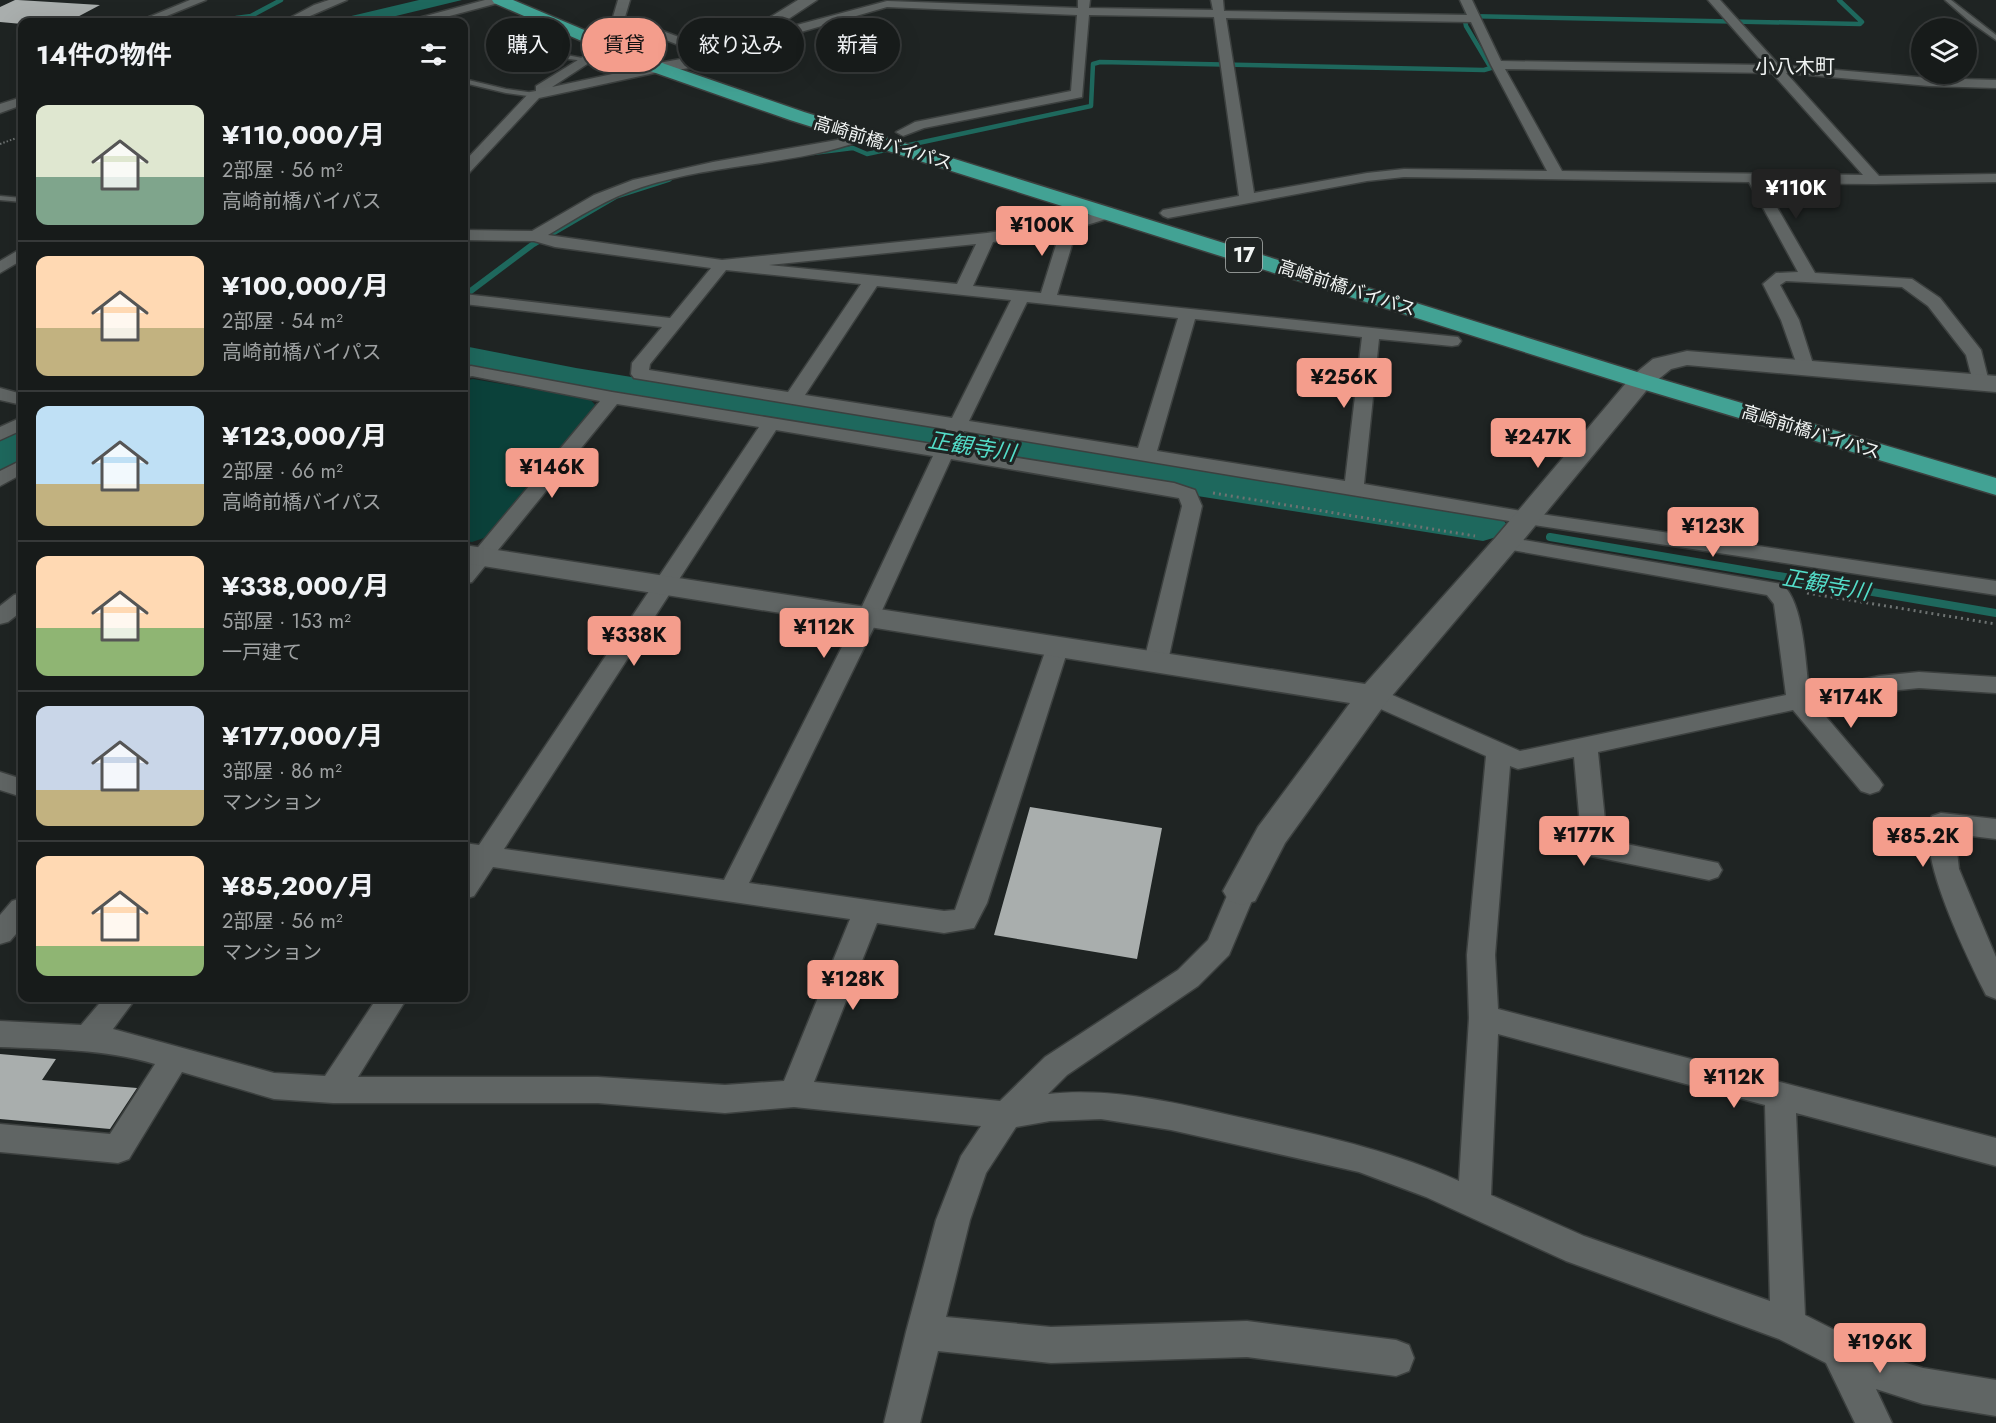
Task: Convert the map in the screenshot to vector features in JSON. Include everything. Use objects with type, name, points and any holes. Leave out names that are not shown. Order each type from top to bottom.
[{"type":"highway","name":"高崎前橋バイパス","points":[[499,0],[582,35]]},
{"type":"highway","name":"高崎前橋バイパス","points":[[535,0],[678,55]]},
{"type":"highway","name":"高崎前橋バイパス","points":[[666,71],[742,98],[1111,213],[1646,367],[1996,487]]},
{"type":"highway","name":"高崎前橋バイパス","points":[[726,72],[903,132],[1409,287]]},
{"type":"highway","name":"高崎前橋バイパス","points":[[1646,367],[1718,380]]},
{"type":"street","points":[[153,18],[200,0]]},
{"type":"street","points":[[296,18],[318,7],[341,0]]},
{"type":"street","points":[[430,18],[499,0]]},
{"type":"street","points":[[624,0],[619,16],[621,19],[678,42]]},
{"type":"street","points":[[781,18],[809,0]]},
{"type":"street","points":[[1466,0],[1497,65],[1557,175]]},
{"type":"street","points":[[1713,0],[1875,180]]},
{"type":"street","points":[[804,27],[887,4],[1218,6],[1476,19]]},
{"type":"street","points":[[903,132],[920,125],[1077,94],[1084,5]]},
{"type":"street","points":[[1218,6],[1247,199]]},
{"type":"street","points":[[468,166],[535,95],[582,62]]},
{"type":"street","points":[[1497,65],[1835,71],[1929,82],[1996,84]]},
{"type":"street","points":[[535,95],[641,72]]},
{"type":"street","points":[[0,109],[18,102]]},
{"type":"street","points":[[536,236],[598,198],[638,183],[713,166],[840,144],[861,136]]},
{"type":"street","points":[[1168,213],[1367,177],[1404,173],[1992,181]]},
{"type":"street","points":[[1754,179],[1809,277]]},
{"type":"street","points":[[1111,213],[1070,224],[987,238],[722,265],[641,363],[640,374],[794,397],[952,438],[1188,494],[1192,506],[1156,661]]},
{"type":"street","points":[[1047,300],[1070,224]]},
{"type":"street","points":[[468,235],[536,236],[554,242],[722,265],[1452,341]]},
{"type":"street","points":[[962,291],[987,238]]},
{"type":"street","points":[[0,248],[18,246]]},
{"type":"street","points":[[0,268],[18,256]]},
{"type":"street","points":[[902,1423],[923,1332],[953,1220],[972,1166],[1006,1115],[1056,1066],[1188,978],[1220,947],[1242,891],[1270,836],[1373,696],[1527,518],[1646,367],[1687,358],[1988,383],[1975,354],[1934,302],[1906,282],[1782,276],[1771,284],[1790,320],[1805,367]]},
{"type":"street","points":[[794,397],[872,281]]},
{"type":"street","points":[[732,891],[868,617],[1021,297]]},
{"type":"street","points":[[468,300],[672,323]]},
{"type":"street","points":[[1146,455],[1188,314]]},
{"type":"street","points":[[1354,488],[1371,333]]},
{"type":"street","points":[[468,372],[612,398],[771,423],[1146,455],[1527,518],[1996,588]]},
{"type":"street","points":[[0,394],[18,399]]},
{"type":"street","points":[[469,563],[612,398]]},
{"type":"street","points":[[468,875],[474,854],[664,585],[771,423]]},
{"type":"street","points":[[0,434],[18,425]]},
{"type":"street","points":[[0,480],[18,469]]},
{"type":"street","points":[[1506,543],[1774,589],[1781,595],[1785,604],[1799,701],[1870,785]]},
{"type":"street","points":[[469,563],[664,585],[1373,696],[1518,760],[1879,684],[1909,681],[1996,685]]},
{"type":"street","points":[[0,617],[18,603]]},
{"type":"street","points":[[474,854],[944,922],[964,920],[973,903],[1058,646]]},
{"type":"street","points":[[1585,746],[1595,848],[1709,870]]},
{"type":"street","points":[[1474,1202],[1484,1018],[1481,955],[1499,751]]},
{"type":"street","points":[[0,781],[18,787]]},
{"type":"street","points":[[1996,829],[1941,823],[1946,869],[1971,934],[1996,987]]},
{"type":"street","points":[[794,1094],[868,910]]},
{"type":"street","points":[[0,933],[18,913]]},
{"type":"street","points":[[88,1038],[118,1002]]},
{"type":"street","points":[[333,1090],[390,1002]]},
{"type":"street","points":[[1484,1018],[1996,1152]]},
{"type":"street","points":[[0,1034],[88,1038],[126,1043],[274,1086],[333,1090],[598,1090],[725,1099],[794,1094],[1006,1115],[1050,1107],[1101,1105],[1171,1116],[1359,1158],[1436,1186],[1578,1250],[1788,1325],[1884,1374],[1923,1386],[1996,1398]]},
{"type":"street","points":[[0,1138],[118,1149],[175,1058]]},
{"type":"street","points":[[1780,1096],[1788,1325]]},
{"type":"street","points":[[923,1332],[1051,1345],[1247,1339],[1396,1358]]},
{"type":"street","points":[[1838,1350],[1874,1423]]},
{"type":"lane","points":[[1948,0],[1996,38]]},
{"type":"lane","points":[[468,82],[506,92],[535,95]]},
{"type":"lane","points":[[0,198],[18,200]]},
{"type":"path","points":[[0,144],[18,137]]},
{"type":"path","points":[[1188,494],[1207,492],[1506,543]]},
{"type":"path","points":[[1774,589],[1996,624]]},
{"type":"shaded area","points":[[419,0],[462,0],[388,18],[343,18]]},
{"type":"shaded area","points":[[473,379],[590,399],[596,406],[487,537],[472,542],[468,542],[468,380]]},
{"type":"building","points":[[15,0],[100,5],[76,18],[18,18],[18,24],[0,22],[0,7]]},
{"type":"building","points":[[1030,807],[1162,828],[1137,959],[994,935]]},
{"type":"building","points":[[0,1054],[56,1059],[42,1080],[137,1088],[110,1129],[0,1119]]},
{"type":"waterway","points":[[236,18],[251,16],[281,0]]},
{"type":"waterway","points":[[813,153],[853,148],[867,154],[1091,106],[1093,64],[1100,62],[1484,70],[1491,68],[1466,26],[1464,16],[1860,24],[1862,22],[1839,0]]},
{"type":"waterway","points":[[468,293],[532,245],[616,196],[669,179]]},
{"type":"waterway","name":"正観寺川","points":[[468,360],[576,381],[969,446],[1483,526]]},
{"type":"waterway","name":"正観寺川","points":[[0,457],[18,446]]},
{"type":"waterway","name":"正観寺川","points":[[1550,537],[1996,613]]},
{"type":"district","name":"小八木町","points":[[1795,66]]}]
